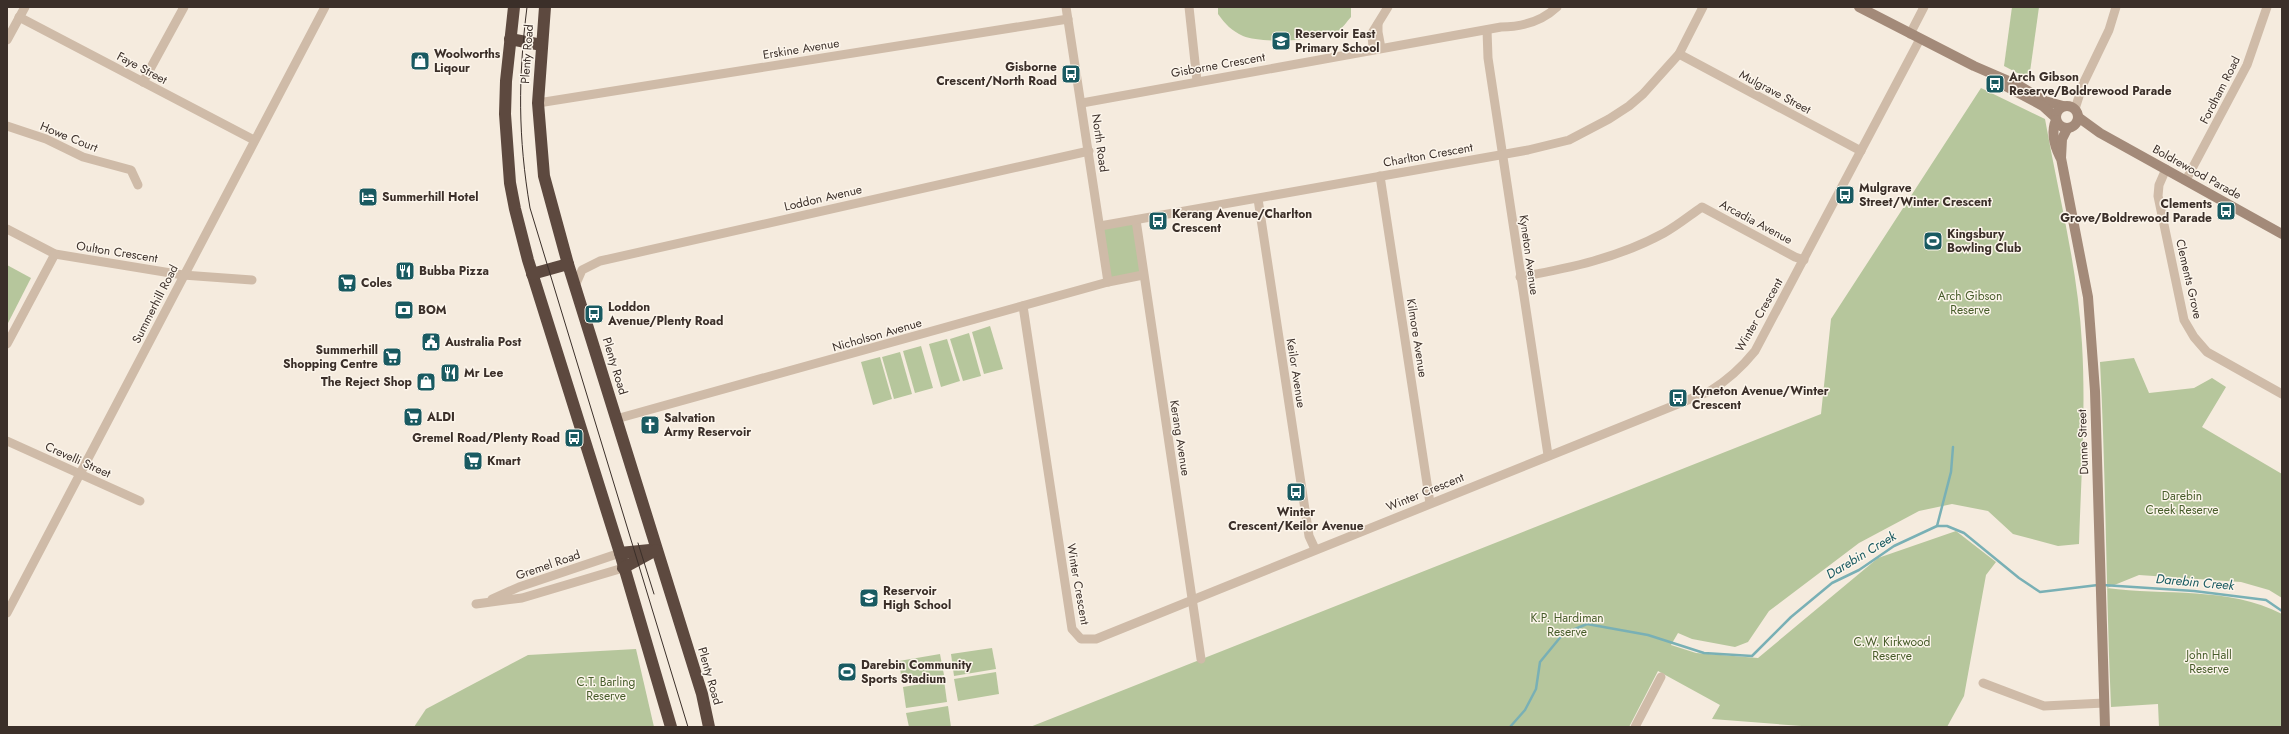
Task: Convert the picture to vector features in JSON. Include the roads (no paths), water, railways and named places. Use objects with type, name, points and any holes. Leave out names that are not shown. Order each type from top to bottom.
[{"type":"highway","name":"Plenty Road","points":[[514,7],[510,39],[506,114],[510,183],[532,274],[620,553],[623,568],[671,727]]},
{"type":"highway","name":"Plenty Road","points":[[545,7],[538,103],[544,176],[568,264],[702,694],[709,727]]},
{"type":"highway","points":[[510,39],[542,46]]},
{"type":"highway","points":[[532,274],[568,264]]},
{"type":"highway","points":[[620,553],[656,550]]},
{"type":"highway","points":[[623,568],[656,550]]},
{"type":"main road","name":"Boldrewood Parade","points":[[1859,7],[1974,66],[2018,85],[2045,101],[2070,109],[2100,133],[2282,234]]},
{"type":"main road","name":"Boldrewood Parade","points":[[1974,66],[2015,93],[2043,106],[2056,118],[2060,126],[2100,133]]},
{"type":"main road","points":[[2056,118],[2057,111],[2070,109]]},
{"type":"main road","name":"Dunne Street","points":[[2061,158],[2062,139],[2070,128],[2070,109]]},
{"type":"main road","name":"Dunne Street","points":[[2056,118],[2053,130],[2054,139],[2061,158],[2088,297],[2095,391],[2105,727]]},
{"type":"street","points":[[7,40],[25,7]]},
{"type":"street","points":[[143,82],[184,7]]},
{"type":"street","name":"Summerhill Road","points":[[7,613],[81,474],[183,275],[325,7]]},
{"type":"street","name":"North Road","points":[[1066,7],[1082,103],[1108,282]]},
{"type":"street","points":[[1189,7],[1197,81]]},
{"type":"street","points":[[1377,49],[1371,38],[1388,7]]},
{"type":"street","name":"Gisborne Crescent","points":[[1082,103],[1501,27],[1527,18],[1548,7]]},
{"type":"street","name":"Gisborne Crescent","points":[[1501,27],[1516,27],[1531,23],[1557,7]]},
{"type":"street","name":"Charlton Crescent","points":[[1100,226],[1258,199],[1503,154],[1569,140],[1609,119],[1643,94],[1679,54],[1703,7]]},
{"type":"street","points":[[1910,34],[1924,7]]},
{"type":"street","points":[[2070,109],[2109,30],[2116,7]]},
{"type":"street","name":"Fordham Road","points":[[2186,180],[2246,65],[2267,7]]},
{"type":"street","name":"Faye Street","points":[[19,17],[254,140]]},
{"type":"street","name":"Erskine Avenue","points":[[538,103],[1068,19]]},
{"type":"street","name":"Kyneton Avenue","points":[[1484,30],[1548,456]]},
{"type":"street","name":"Winter Crescent","points":[[1023,306],[1070,621],[1074,634],[1086,640],[1096,639],[1315,549],[1710,391],[1723,383],[1742,367],[1755,351],[1920,39]]},
{"type":"street","name":"Mulgrave Street","points":[[1679,54],[1861,151]]},
{"type":"street","name":"Howe Court","points":[[7,126],[46,139],[83,157],[131,170],[138,185]]},
{"type":"street","name":"Loddon Avenue","points":[[575,286],[582,270],[600,261],[1089,151]]},
{"type":"street","name":"Clements Grove","points":[[2166,169],[2159,185],[2158,196],[2184,320],[2194,337],[2207,352],[2282,394]]},
{"type":"street","name":"Kilmore Avenue","points":[[1380,176],[1430,503]]},
{"type":"street","name":"Keilor Avenue","points":[[1258,199],[1309,536],[1315,549]]},
{"type":"street","name":"Arcadia Avenue","points":[[1520,277],[1588,264],[1628,250],[1664,233],[1702,208],[1804,260]]},
{"type":"street","name":"Kerang Avenue","points":[[1136,220],[1143,275],[1202,659]]},
{"type":"street","name":"Oulton Crescent","points":[[7,229],[55,254],[183,275],[252,280]]},
{"type":"street","points":[[7,344],[55,254]]},
{"type":"street","name":"Nicholson Avenue","points":[[616,419],[1108,282],[1143,275]]},
{"type":"street","name":"Crevelli Street","points":[[7,441],[140,501]]},
{"type":"street","name":"Gremel Road","points":[[620,553],[518,587],[481,603],[522,598],[623,568]]},
{"type":"street","points":[[1635,727],[1661,677]]},
{"type":"street","points":[[1984,683],[2044,706],[2104,703]]},
{"type":"waterway","points":[[1937,526],[1951,472],[1953,447]]},
{"type":"waterway","name":"Darebin Creek","points":[[1510,727],[1525,710],[1536,689],[1540,662],[1563,634],[1587,624],[1648,635],[1704,653],[1752,656],[1791,617],[1832,583],[1859,570],[1894,546],[1937,526],[1947,526],[1964,533],[2019,578],[2040,592],[2098,585]]},
{"type":"waterway","name":"Darebin Creek","points":[[2103,585],[2194,591],[2266,600],[2282,611]]},
{"type":"tram line","points":[[527,7],[522,59],[521,132],[530,208],[688,727]]},
{"type":"tram line","points":[[638,543],[654,594]]},
{"type":"place","name":"Reservoir East Primary School","points":[[1281,41]]},
{"type":"place","name":"Woolworths Liqour","points":[[420,61]]},
{"type":"place","name":"Gisborne Crescent/North Road","points":[[1071,74]]},
{"type":"place","name":"Arch Gibson Reserve/Boldrewood Parade","points":[[1995,84]]},
{"type":"place","name":"Mulgrave Street/Winter Crescent","points":[[1845,195]]},
{"type":"place","name":"Summerhill Hotel","points":[[368,197]]},
{"type":"place","name":"Clements Grove/Boldrewood Parade","points":[[2226,211]]},
{"type":"place","name":"Kerang Avenue/Charlton Crescent","points":[[1158,221]]},
{"type":"place","name":"Kingsbury Bowling Club","points":[[1933,241]]},
{"type":"place","name":"Bubba Pizza","points":[[405,271]]},
{"type":"place","name":"Coles","points":[[347,283]]},
{"type":"place","name":"BOM","points":[[404,310]]},
{"type":"place","name":"Loddon Avenue/Plenty Road","points":[[594,314]]},
{"type":"place","name":"Australia Post","points":[[431,342]]},
{"type":"place","name":"Summerhill Shopping Centre","points":[[392,357]]},
{"type":"place","name":"Mr Lee","points":[[450,373]]},
{"type":"place","name":"The Reject Shop","points":[[426,382]]},
{"type":"place","name":"Kyneton Avenue/Winter Crescent","points":[[1678,398]]},
{"type":"place","name":"ALDI","points":[[413,417]]},
{"type":"place","name":"Salvation Army Reservoir","points":[[650,425]]},
{"type":"place","name":"Gremel Road/Plenty Road","points":[[574,438]]},
{"type":"place","name":"Kmart","points":[[473,461]]},
{"type":"place","name":"Winter Crescent/Keilor Avenue","points":[[1296,492]]},
{"type":"place","name":"Reservoir High School","points":[[869,598]]},
{"type":"place","name":"Darebin Community Sports Stadium","points":[[847,672]]},
{"type":"park label","name":"Arch Gibson Reserve","points":[[1970,303]]},
{"type":"park label","name":"Darebin Creek Reserve","points":[[2182,503]]},
{"type":"park label","name":"K.P. Hardiman Reserve","points":[[1567,625]]},
{"type":"park label","name":"C.W. Kirkwood Reserve","points":[[1892,649]]},
{"type":"park label","name":"John Hall Reserve","points":[[2209,662]]},
{"type":"park label","name":"C.T. Barling Reserve","points":[[606,689]]}]
